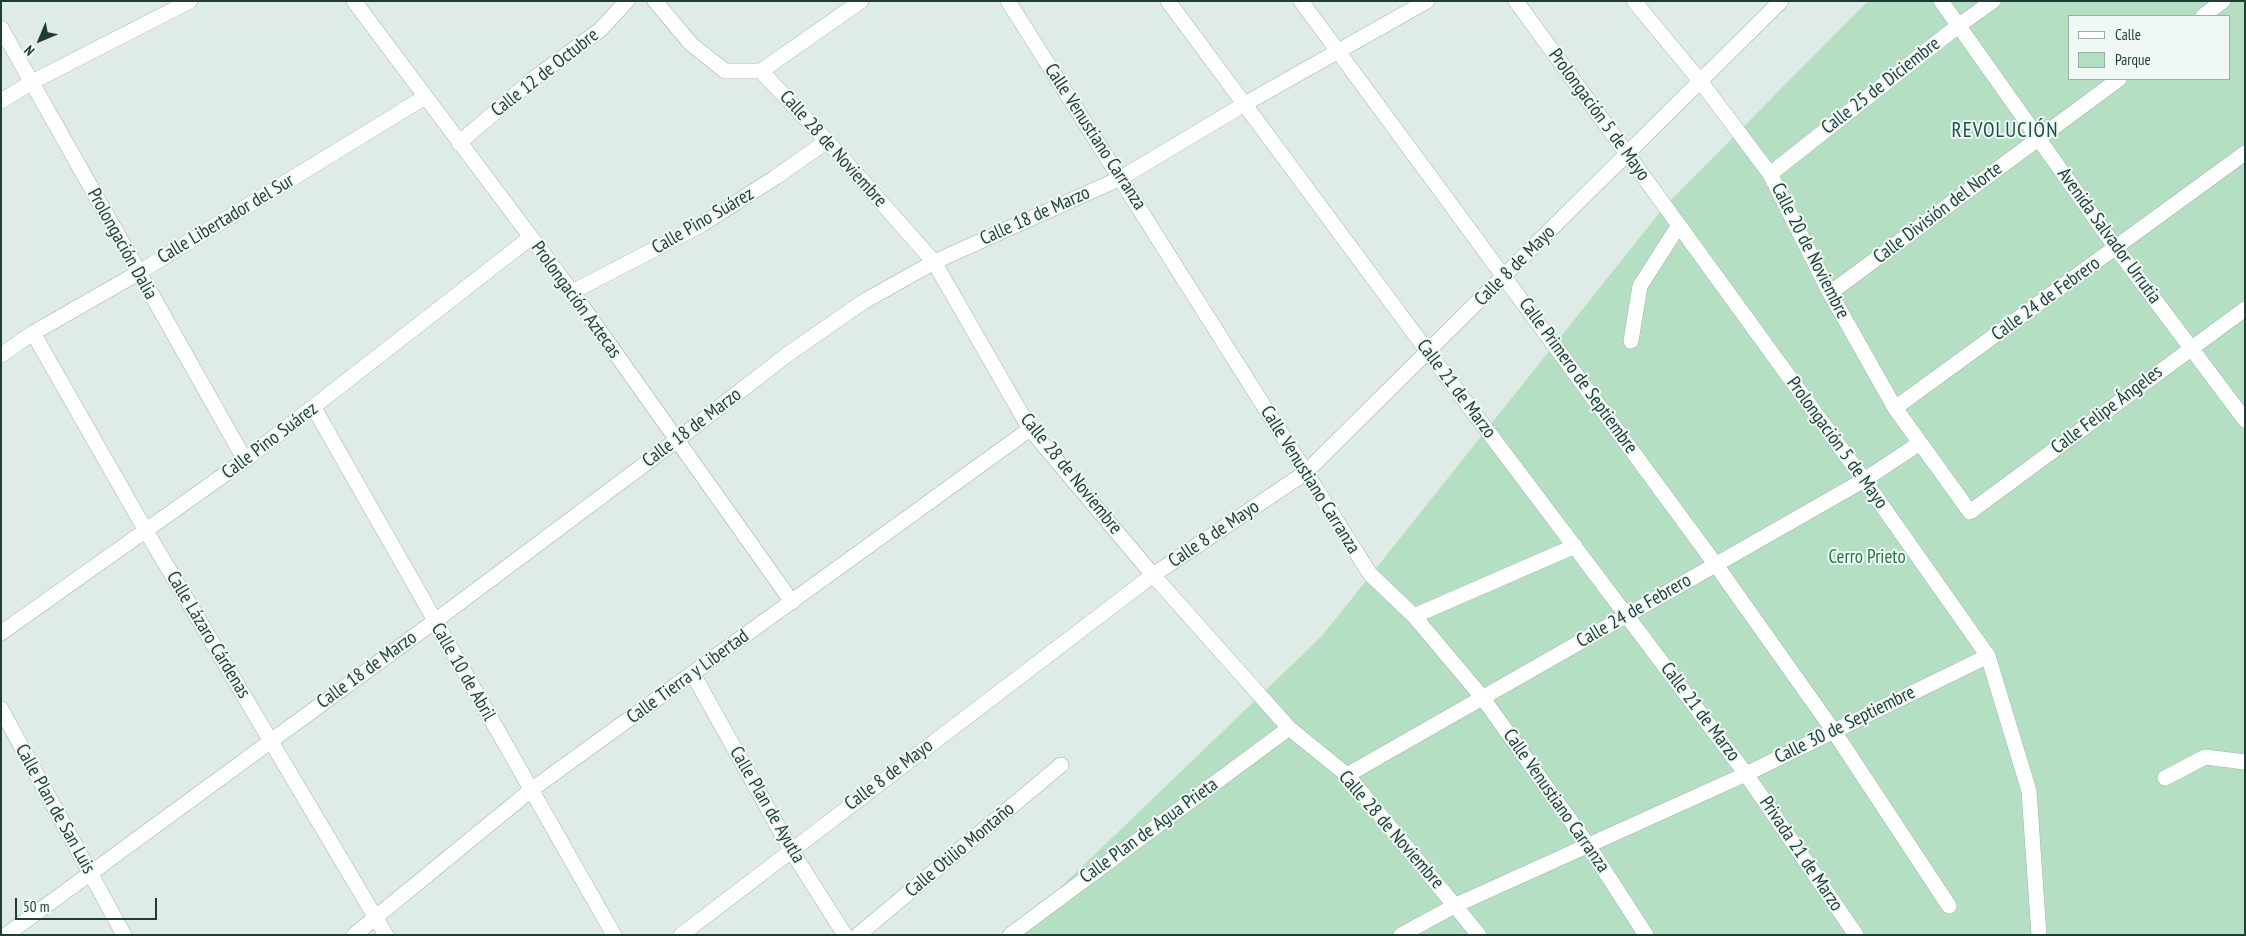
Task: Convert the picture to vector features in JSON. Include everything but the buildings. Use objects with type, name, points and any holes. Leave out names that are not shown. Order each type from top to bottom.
[{"type":"street","points":[[1,101],[32,82],[190,1]]},
{"type":"street","name":"Prolongación Aztecas","points":[[354,1],[572,292],[792,602]]},
{"type":"street","name":"Calle 12 de Octubre","points":[[459,143],[536,77],[600,30],[627,1]]},
{"type":"street","points":[[655,1],[691,44],[725,71],[761,71],[861,1]]},
{"type":"street","name":"Calle Venustiano Carranza","points":[[1008,1],[1370,574],[1414,616],[1482,697],[1588,845],[1646,935]]},
{"type":"street","name":"Calle 21 de Marzo","points":[[1168,1],[1243,105],[1746,774]]},
{"type":"street","name":"Calle Primero de Septiembre","points":[[1301,1],[1716,565],[1833,730],[1949,906]]},
{"type":"street","name":"Calle 18 de Marzo","points":[[6,935],[434,621],[677,440],[796,348],[863,302],[934,262],[1121,178],[1243,105],[1427,1]]},
{"type":"street","name":"Prolongación 5 de Mayo","points":[[1516,1],[1864,480],[1988,656],[2029,791],[2039,935]]},
{"type":"street","name":"Calle 20 de Noviembre","points":[[1634,1],[1701,82],[1770,174],[1830,293],[1895,408],[1970,512]]},
{"type":"street","name":"Calle 8 de Mayo","points":[[681,935],[1153,575],[1305,473],[1628,155],[1781,1]]},
{"type":"street","name":"Avenida Salvador Urrutia","points":[[1940,1],[2116,248],[2245,420]]},
{"type":"street","name":"Calle 25 de Diciembre","points":[[1770,174],[1958,26],[1993,1]]},
{"type":"street","points":[[2204,15],[2223,1]]},
{"type":"street","name":"Prolongación Dalia","points":[[1,28],[245,460]]},
{"type":"street","name":"Calle 28 de Noviembre","points":[[761,71],[827,141],[934,262],[1030,430],[1153,575],[1289,728],[1347,775],[1479,935]]},
{"type":"street","name":"Calle División del Norte","points":[[1830,293],[2117,80]]},
{"type":"street","name":"Calle Libertador del Sur","points":[[1,355],[33,333],[138,273],[425,97]]},
{"type":"street","name":"Calle Pino Suárez","points":[[572,292],[701,225],[776,177],[827,141]]},
{"type":"street","name":"Calle 24 de Febrero","points":[[1895,408],[2245,153]]},
{"type":"street","points":[[1631,340],[1640,286],[1679,225]]},
{"type":"street","name":"Calle Pino Suárez","points":[[1,633],[245,460],[530,238]]},
{"type":"street","name":"Calle Felipe Ángeles","points":[[1970,512],[2245,309]]},
{"type":"street","name":"Calle Lázaro Cárdenas","points":[[33,333],[146,531],[386,935]]},
{"type":"street","name":"Calle 10 de Abril","points":[[314,408],[614,935]]},
{"type":"street","name":"Calle Tierra y Libertad","points":[[354,935],[531,790],[1030,430]]},
{"type":"street","name":"Calle 24 de Febrero","points":[[1347,775],[1864,480],[1920,443]]},
{"type":"street","points":[[1414,616],[1575,546]]},
{"type":"street","name":"Calle 30 de Septiembre","points":[[1401,935],[1456,905],[1746,774],[1988,656]]},
{"type":"street","name":"Calle Plan de Ayutla","points":[[693,674],[791,850],[845,935]]},
{"type":"street","name":"Calle Plan de San Luis","points":[[1,710],[124,935]]},
{"type":"street","name":"Calle Plan de Agua Prieta","points":[[1010,935],[1289,728]]},
{"type":"street","points":[[2165,778],[2205,757],[2245,762]]},
{"type":"street","name":"Calle Otilio Montaño","points":[[858,935],[1061,765]]},
{"type":"street","name":"Privada 21 de Marzo","points":[[1746,774],[1856,935]]},
{"type":"green space","name":"Cerro Prieto","points":[[1868,1],[2245,1],[2245,935],[1011,935],[1322,636],[1665,206]]},
{"type":"district","name":"REVOLUCIÓN","points":[[2005,131]]}]
